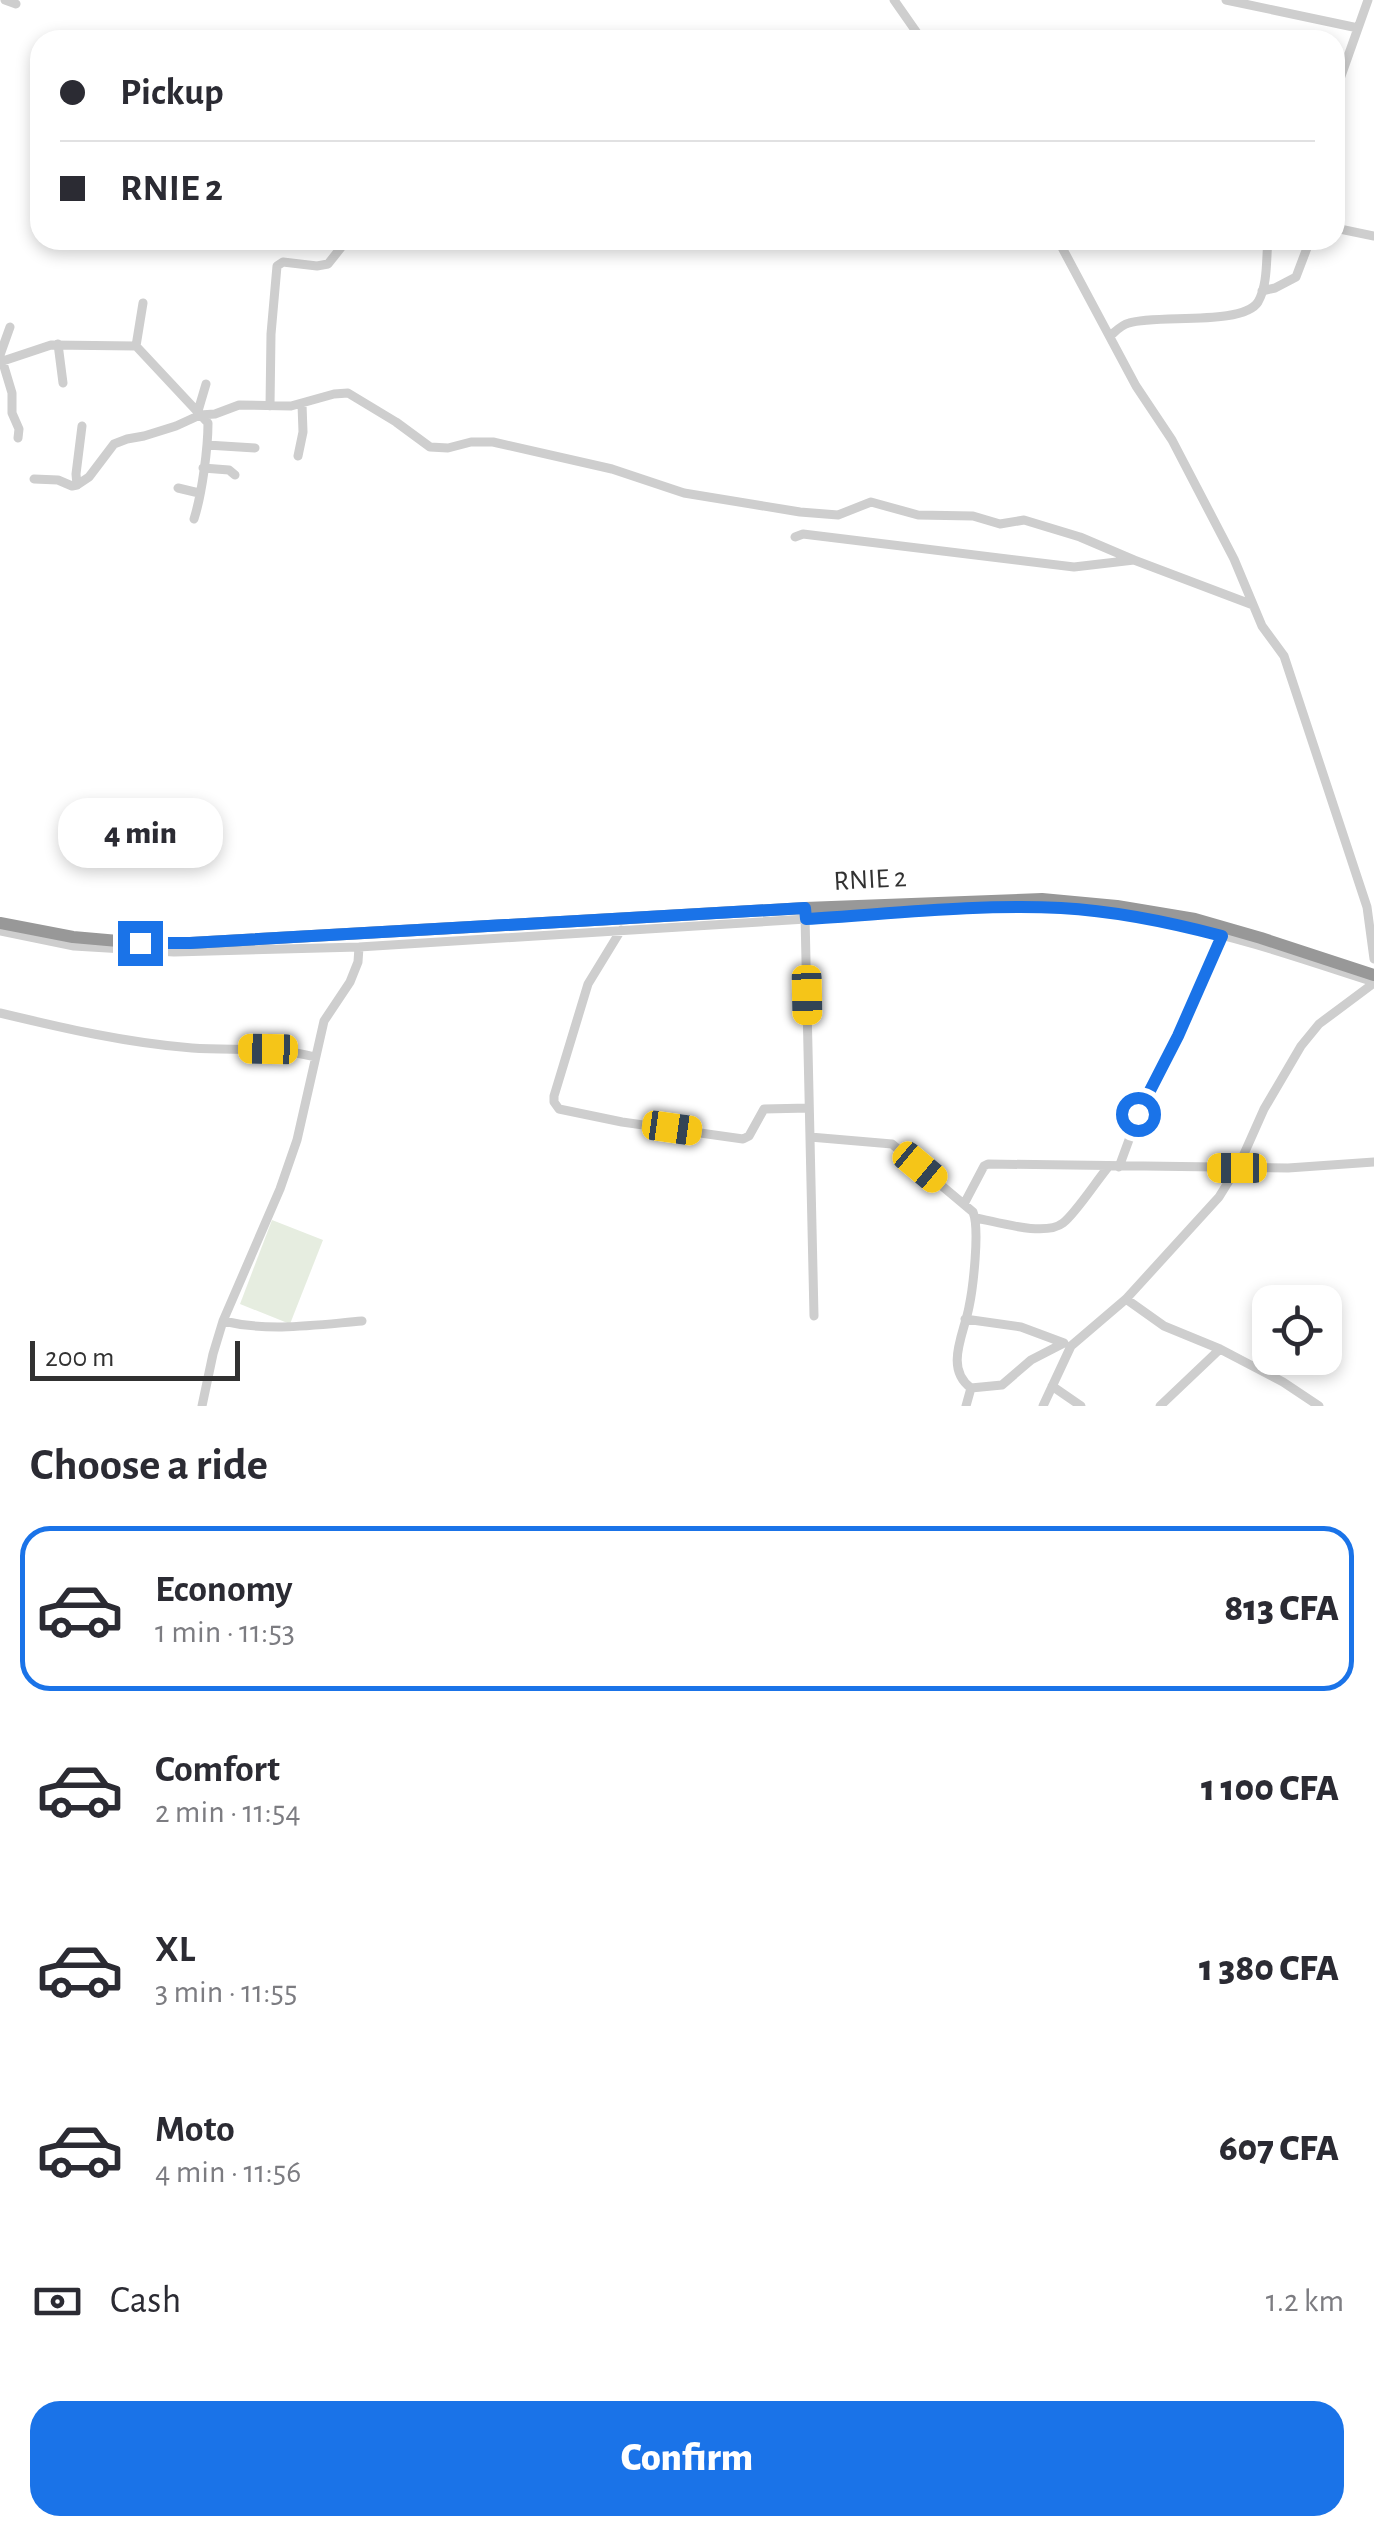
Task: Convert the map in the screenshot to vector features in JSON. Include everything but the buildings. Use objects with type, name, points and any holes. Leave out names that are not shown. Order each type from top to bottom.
[{"type":"highway","name":"RNIE 2","points":[[0,922],[84,938],[190,943],[624,925],[1042,899],[1148,910],[1374,980]]},
{"type":"street","points":[[894,0],[915,30]]},
{"type":"street","points":[[1226,0],[1358,28]]},
{"type":"street","points":[[1345,65],[1368,0]]},
{"type":"street","points":[[1345,230],[1374,236]]},
{"type":"street","points":[[270,406],[278,266],[283,262],[328,264],[339,250]]},
{"type":"street","points":[[1063,250],[1136,386],[1172,440],[1234,559],[1262,626],[1284,656],[1371,905],[1374,959]]},
{"type":"street","points":[[1110,336],[1132,322],[1245,312],[1257,304],[1262,290],[1267,250]]},
{"type":"street","points":[[1262,290],[1296,277],[1306,250]]},
{"type":"street","points":[[136,346],[143,303]]},
{"type":"street","points":[[10,327],[1,360],[12,392],[18,438]]},
{"type":"street","points":[[58,344],[63,383]]},
{"type":"street","points":[[1,360],[58,344],[136,346],[208,422],[194,518]]},
{"type":"street","points":[[199,413],[206,384]]},
{"type":"street","points":[[34,479],[77,485],[90,477],[114,444],[176,426],[199,413],[216,414],[239,404],[302,404],[348,393],[430,447],[448,448],[471,442],[509,444],[612,469],[684,493],[800,512],[838,514],[870,502],[918,514],[973,516],[1000,524],[1024,520],[1253,605]]},
{"type":"street","points":[[298,456],[303,432],[302,404]]},
{"type":"street","points":[[77,485],[82,426]]},
{"type":"street","points":[[207,445],[255,448]]},
{"type":"street","points":[[203,468],[235,474]]},
{"type":"street","points":[[178,488],[199,493]]},
{"type":"street","points":[[794,538],[803,534],[1074,566],[1134,560]]},
{"type":"street","points":[[805,914],[814,1316]]},
{"type":"street","points":[[624,925],[588,984],[554,1096],[555,1105],[622,1122],[742,1139],[749,1136],[764,1110],[810,1108]]},
{"type":"street","points":[[0,931],[110,950],[174,952],[360,947],[624,925]]},
{"type":"street","points":[[810,1137],[892,1144],[976,1218],[1046,1230],[1062,1225],[1114,1166],[1223,932]]},
{"type":"street","points":[[202,1406],[223,1321],[280,1190],[296,1140],[324,1022],[350,982],[360,947]]},
{"type":"street","points":[[976,1218],[970,1304],[960,1332],[958,1353],[962,1382],[972,1388],[1002,1385],[1031,1360],[1067,1344],[1126,1300],[1219,1196],[1300,1046],[1318,1024],[1374,980]]},
{"type":"street","points":[[0,1013],[128,1040],[193,1048],[268,1049],[316,1057]]},
{"type":"street","points":[[964,1204],[988,1164],[1288,1168],[1374,1162]]},
{"type":"street","points":[[1126,1300],[1164,1326],[1220,1349],[1284,1382],[1320,1406]]},
{"type":"street","points":[[965,1319],[1021,1327],[1067,1344]]},
{"type":"street","points":[[223,1321],[289,1328],[362,1321]]},
{"type":"street","points":[[1043,1406],[1067,1344]]},
{"type":"street","points":[[1160,1406],[1220,1349]]},
{"type":"street","points":[[1052,1386],[1081,1406]]},
{"type":"street","points":[[966,1406],[972,1388]]},
{"type":"shaded area","points":[[272,1220],[323,1240],[290,1324],[240,1304]]},
{"type":"route","points":[[140,943],[805,908],[806,919],[999,907],[1066,908],[1173,923],[1222,936],[1138,1114]]}]
